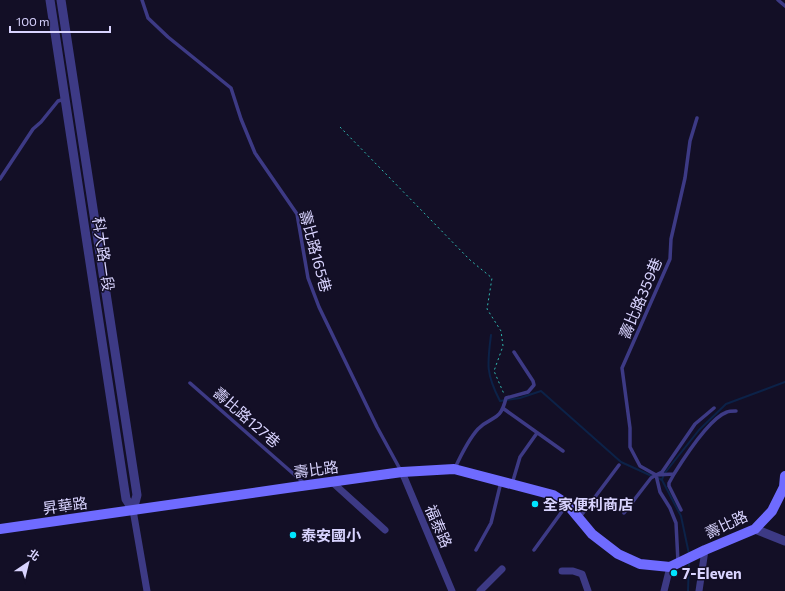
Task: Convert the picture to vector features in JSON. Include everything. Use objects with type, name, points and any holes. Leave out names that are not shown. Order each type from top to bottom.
[{"type":"main road","name":"壽比路","points":[[133,510],[402,472],[454,469],[553,495],[567,504],[592,534],[618,554],[640,564],[677,564],[755,529],[772,511],[784,487],[785,476]]},
{"type":"main road","name":"昇華路","points":[[0,529],[133,510]]},
{"type":"street","name":"科大路一段","points":[[50,0],[67,99],[126,499],[133,510]]},
{"type":"street","points":[[61,0],[137,495],[133,510],[147,591]]},
{"type":"street","name":"福泰路","points":[[402,472],[452,591]]},
{"type":"street","points":[[332,482],[385,530]]},
{"type":"street","points":[[755,529],[785,541]]},
{"type":"street","points":[[699,591],[702,552]]},
{"type":"street","points":[[664,591],[677,564]]},
{"type":"street","points":[[480,591],[502,568]]},
{"type":"street","points":[[562,572],[573,571],[582,574],[588,591]]},
{"type":"lane","name":"壽比路165巷","points":[[142,0],[148,18],[168,37],[231,88],[243,126],[255,152],[297,214],[308,278],[319,307],[376,427],[402,472]]},
{"type":"lane","points":[[778,0],[785,6]]},
{"type":"lane","points":[[0,179],[33,129],[41,122],[58,101],[67,99]]},
{"type":"lane","name":"壽比路359巷","points":[[656,475],[640,466],[630,447],[630,428],[622,368],[670,260],[671,240],[685,178],[690,141],[697,118]]},
{"type":"lane","points":[[454,469],[464,448],[478,429],[500,415],[504,409],[506,398],[528,392],[534,385],[533,381],[514,352]]},
{"type":"lane","name":"壽比路127巷","points":[[190,383],[306,485]]},
{"type":"lane","points":[[624,513],[651,478],[662,472],[695,424],[714,408]]},
{"type":"lane","points":[[504,409],[563,451]]},
{"type":"lane","points":[[681,510],[669,486],[674,474],[698,439],[720,416],[727,411],[736,411]]},
{"type":"lane","points":[[512,485],[520,457],[537,433]]},
{"type":"lane","points":[[579,518],[619,466]]},
{"type":"lane","points":[[656,475],[666,476],[674,474]]},
{"type":"lane","points":[[656,475],[660,492],[670,508],[676,523],[677,564]]},
{"type":"lane","points":[[476,550],[491,523],[501,482]]},
{"type":"lane","points":[[534,550],[567,504]]},
{"type":"path","points":[[340,127],[470,260],[492,278],[487,309],[501,331],[503,346],[494,371],[506,398]]},
{"type":"waterway","points":[[491,335],[488,362],[492,384],[500,401],[520,398],[541,391],[621,462],[654,477]]},
{"type":"waterway","points":[[662,480],[664,474],[699,430],[726,404],[785,382]]},
{"type":"waterway","points":[[658,478],[662,480]]},
{"type":"waterway","points":[[662,480],[681,516],[689,554]]},
{"type":"waterway","points":[[688,591],[689,562]]},
{"type":"place","name":"全家便利商店","points":[[535,504]]},
{"type":"place","name":"泰安國小","points":[[293,535]]},
{"type":"place","name":"7-Eleven","points":[[674,573]]}]
